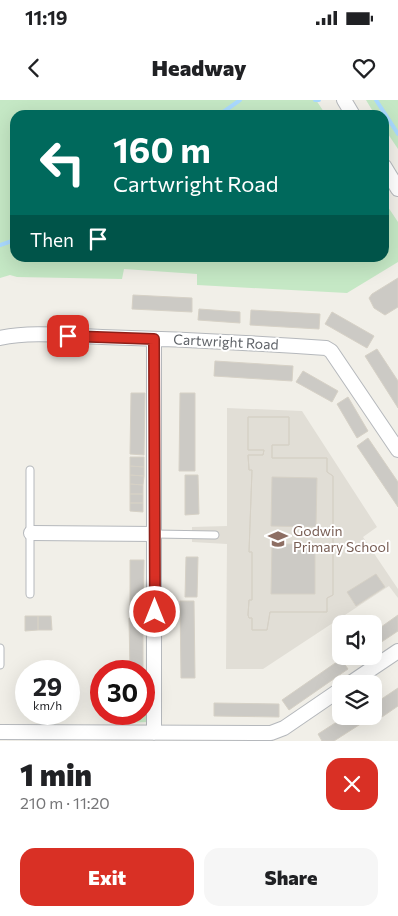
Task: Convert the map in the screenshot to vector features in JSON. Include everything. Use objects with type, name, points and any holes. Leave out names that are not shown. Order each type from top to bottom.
[{"type":"street","points":[[389,174],[398,189]]},
{"type":"street","name":"Cartwright Road","points":[[0,338],[11,336],[51,336],[154,339],[326,348],[331,351],[398,450]]},
{"type":"street","points":[[154,339],[154,733]]},
{"type":"street","points":[[31,533],[155,534]]},
{"type":"street","points":[[363,675],[398,651]]},
{"type":"street","points":[[0,732],[154,733],[172,737],[280,736],[332,696]]},
{"type":"lane","points":[[30,470],[30,594]]},
{"type":"lane","points":[[155,534],[215,535]]},
{"type":"lane","points":[[0,648],[0,665]]},
{"type":"shaded area","name":"Godwin Primary School","points":[[227,408],[302,411],[377,527],[363,537],[398,589],[398,598],[389,586],[345,615],[332,615],[332,624],[263,669],[226,669],[227,544],[192,542],[192,527],[227,526]]},
{"type":"green space","points":[[0,100],[316,100],[323,110],[10,110],[10,262],[389,262],[389,208],[398,222],[398,262],[347,293],[197,285],[197,274],[124,269],[122,279],[17,277],[10,275],[0,278]]},
{"type":"green space","points":[[366,100],[398,100],[398,149],[389,136],[389,110],[372,110]]},
{"type":"building","points":[[398,278],[398,307],[385,315],[374,308],[369,298],[372,294]]},
{"type":"building","points":[[133,295],[192,298],[192,312],[132,309]]},
{"type":"building","points":[[199,309],[240,312],[240,323],[198,320]]},
{"type":"building","points":[[251,310],[320,314],[319,329],[250,325]]},
{"type":"building","points":[[332,312],[374,336],[367,348],[325,324]]},
{"type":"building","points":[[377,349],[398,381],[398,408],[365,356]]},
{"type":"building","points":[[215,361],[293,366],[292,381],[214,376]]},
{"type":"building","points":[[303,371],[338,391],[332,402],[296,382]]},
{"type":"building","points":[[131,393],[145,393],[144,455],[130,454]]},
{"type":"building","points":[[180,393],[195,393],[195,471],[179,471]]},
{"type":"building","points":[[348,397],[368,431],[357,438],[337,404]]},
{"type":"building","name":"Godwin Primary School","points":[[248,417],[289,417],[289,445],[272,445],[272,458],[327,458],[327,472],[333,476],[333,595],[327,598],[327,612],[270,612],[267,630],[252,630],[252,618],[249,618],[248,615],[249,600],[252,600],[252,552],[249,552],[252,470],[249,470],[248,455],[263,455],[264,450],[248,450]],"holes":[[[272,477],[317,478],[316,527],[271,526]],[[272,544],[315,544],[315,594],[271,594]]]},
{"type":"building","name":"Godwin Primary School","points":[[248,417],[289,417],[289,445],[272,445],[272,458],[327,458],[327,472],[333,476],[333,595],[327,598],[327,612],[270,612],[267,630],[252,630],[252,618],[249,618],[248,615],[249,600],[252,600],[252,552],[249,552],[252,470],[249,470],[248,455],[263,455],[264,450],[248,450]]},
{"type":"building","points":[[368,438],[398,482],[398,507],[357,446]]},
{"type":"building","points":[[130,457],[144,457],[144,467],[130,466]]},
{"type":"building","points":[[130,466],[144,467],[144,476],[130,475]]},
{"type":"building","points":[[130,475],[144,476],[143,485],[130,484]]},
{"type":"building","points":[[185,475],[198,475],[199,514],[185,515]]},
{"type":"building","points":[[130,484],[143,485],[143,494],[130,494]]},
{"type":"building","points":[[130,494],[143,494],[143,503],[130,503]]},
{"type":"building","points":[[130,503],[143,503],[143,512],[130,511]]},
{"type":"building","points":[[186,557],[198,557],[197,597],[185,597]]},
{"type":"building","points":[[130,560],[144,560],[143,614],[130,614]]},
{"type":"building","points":[[376,574],[385,587],[356,606],[347,592]]},
{"type":"building","points":[[180,601],[194,601],[195,678],[181,678]]},
{"type":"building","points":[[398,615],[398,631],[382,642],[382,626]]},
{"type":"building","points":[[25,616],[38,616],[38,630],[25,631]]},
{"type":"building","points":[[38,616],[51,616],[52,630],[38,630]]},
{"type":"building","points":[[129,618],[143,618],[143,660],[130,660]]},
{"type":"building","points":[[332,665],[345,665],[348,669],[339,675],[332,675],[332,680],[289,710],[282,700]]},
{"type":"building","points":[[398,688],[398,706],[382,717],[382,699]]},
{"type":"building","points":[[214,703],[279,704],[279,717],[214,716]]},
{"type":"building","points":[[332,725],[359,725],[334,741],[322,741],[318,734]]},
{"type":"waterway","points":[[226,110],[240,100]]},
{"type":"waterway","points":[[376,100],[382,110]]},
{"type":"waterway","points":[[389,120],[398,134]]},
{"type":"waterway","points":[[0,245],[10,242]]},
{"type":"place","name":"Godwin Primary School","points":[[278,539]]},
{"type":"route","points":[[68,336],[154,339],[155,612]]}]
